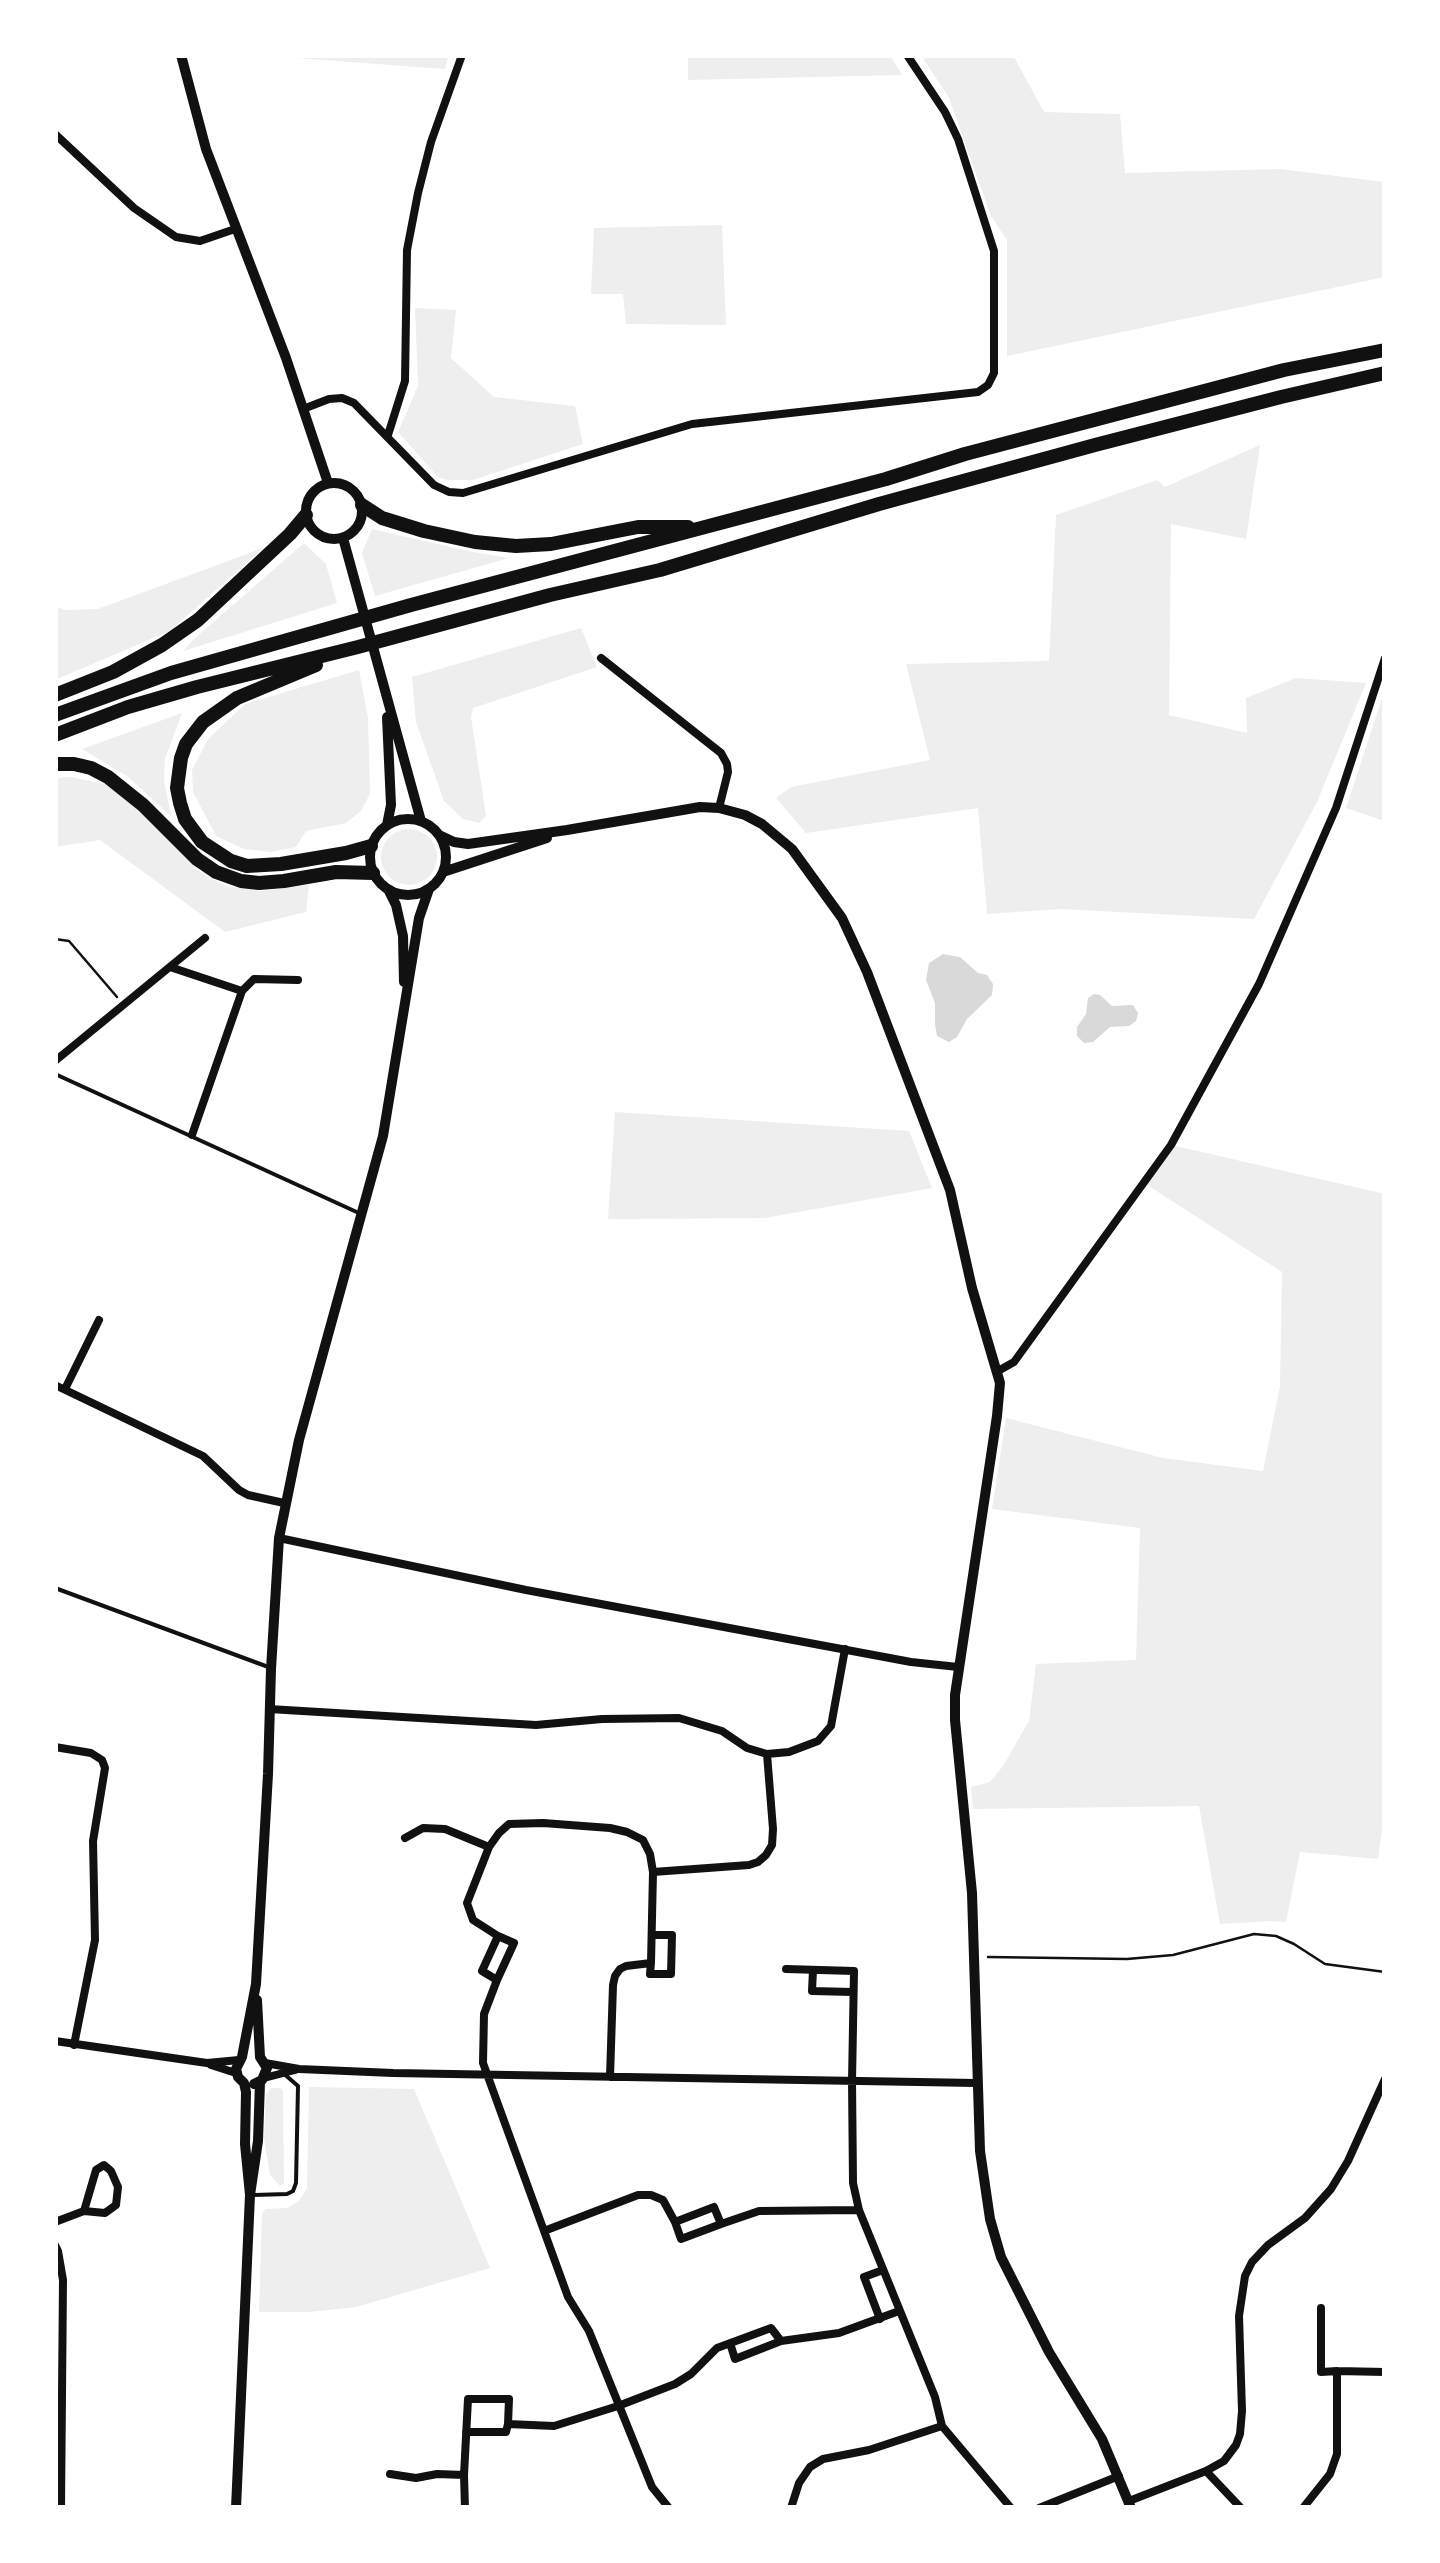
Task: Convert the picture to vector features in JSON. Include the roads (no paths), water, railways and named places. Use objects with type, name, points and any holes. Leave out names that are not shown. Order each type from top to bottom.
[{"type":"highway","points":[[55,715],[221,658],[886,479],[965,454],[1284,370],[1385,350]]},
{"type":"highway","points":[[55,735],[197,686],[660,570],[1077,450],[1385,374]]},
{"type":"highway","points":[[362,505],[382,518],[424,531],[516,546],[551,544],[638,527],[708,526]]},
{"type":"highway","points":[[55,695],[113,672],[162,646],[198,620],[306,515]]},
{"type":"highway","points":[[358,647],[237,698],[203,722],[186,744],[178,788],[185,819],[192,830],[214,852],[231,861],[263,866],[371,846]]},
{"type":"highway","points":[[55,764],[91,768],[108,777],[197,859],[216,872],[241,881],[284,881],[336,872],[373,873]]},
{"type":"street","points":[[181,55],[206,149],[328,483]]},
{"type":"street","points":[[388,435],[405,381],[407,250],[430,142],[462,55]]},
{"type":"street","points":[[303,409],[329,399],[354,402],[434,485],[463,493],[692,424],[978,392],[988,386],[994,374],[996,268],[990,236],[958,139],[907,55]]},
{"type":"street","points":[[55,134],[120,196],[176,238],[200,241],[235,229]]},
{"type":"street","points":[[328,483],[346,485],[362,505],[356,529],[333,540],[315,532],[306,515],[308,498],[328,483]]},
{"type":"street","points":[[343,538],[421,822]]},
{"type":"street","points":[[601,658],[721,753],[728,772],[720,808]]},
{"type":"street","points":[[998,1371],[1014,1362],[1172,1144],[1260,984],[1336,808],[1385,658]]},
{"type":"street","points":[[386,696],[392,804],[387,825]]},
{"type":"street","points":[[405,1008],[403,936],[396,905],[370,864],[371,846],[380,831],[410,819],[454,842],[468,844],[700,807],[720,808],[745,815],[778,835],[842,918],[867,972],[950,1190],[972,1288],[998,1371],[1000,1395],[954,1695],[972,1893],[980,2151],[990,2218],[1001,2257],[1049,2352],[1102,2439],[1130,2505],[1224,2461],[1236,2445],[1242,2411],[1240,2316],[1244,2276],[1268,2245],[1304,2218],[1331,2188],[1348,2161],[1385,2079]]},
{"type":"street","points":[[443,872],[567,830]]},
{"type":"street","points":[[250,2195],[240,2059],[256,1984],[279,1538],[302,1426],[385,1126],[419,918],[429,889],[443,872],[446,860],[439,835]]},
{"type":"street","points":[[388,890],[409,896],[429,889]]},
{"type":"street","points":[[55,1062],[206,938]]},
{"type":"street","points":[[170,967],[242,992]]},
{"type":"street","points":[[192,1135],[242,992],[254,979],[298,980]]},
{"type":"street","points":[[65,1389],[99,1320]]},
{"type":"street","points":[[55,1385],[203,1456],[248,1495],[284,1503]]},
{"type":"street","points":[[279,1538],[526,1590],[911,1662],[958,1667]]},
{"type":"street","points":[[269,1710],[536,1724],[602,1718],[679,1718],[722,1731],[748,1748],[767,1754],[802,1749],[818,1741],[830,1726],[845,1649]]},
{"type":"street","points":[[55,1746],[91,1753],[102,1760],[105,1768],[93,1842],[95,1940],[74,2044]]},
{"type":"street","points":[[653,1872],[749,1865],[766,1855],[772,1845],[773,1828],[767,1754]]},
{"type":"street","points":[[652,1935],[672,1935],[671,1974],[650,1974],[650,1854],[643,1840],[610,1828],[509,1824],[488,1848],[467,1903],[472,1920],[514,1943],[484,2014],[485,2074],[568,2297],[589,2332],[652,2487],[669,2508]]},
{"type":"street","points":[[405,1838],[423,1828],[444,1829],[488,1848]]},
{"type":"street","points":[[497,1980],[482,1972],[498,1936]]},
{"type":"street","points":[[610,2077],[615,1976],[626,1966],[651,1963]]},
{"type":"street","points":[[786,1969],[854,1970],[853,2183],[859,2210],[935,2397],[942,2426],[1011,2508]]},
{"type":"street","points":[[813,1970],[812,1991],[853,1992]]},
{"type":"street","points":[[236,2508],[250,2195],[263,2060],[256,1984]]},
{"type":"street","points":[[55,2041],[207,2063],[253,2054],[299,2069],[976,2083]]},
{"type":"street","points":[[207,2063],[252,2085],[299,2069]]},
{"type":"street","points":[[55,2222],[84,2211],[106,2213],[116,2204],[118,2187],[112,2171],[104,2165],[96,2170],[84,2211]]},
{"type":"street","points":[[544,2231],[638,2195],[662,2200],[681,2240],[758,2211],[859,2210]]},
{"type":"street","points":[[674,2222],[714,2207],[721,2224]]},
{"type":"street","points":[[55,2245],[63,2280],[61,2508]]},
{"type":"street","points":[[880,2319],[864,2277],[884,2270]]},
{"type":"street","points":[[1321,2308],[1321,2372],[1385,2372]]},
{"type":"street","points":[[730,2343],[735,2359],[781,2342],[839,2333],[899,2310]]},
{"type":"street","points":[[508,2424],[554,2426],[618,2406],[674,2384],[717,2348],[771,2328],[781,2342]]},
{"type":"street","points":[[1303,2508],[1330,2474],[1337,2454],[1336,2372]]},
{"type":"street","points":[[465,2508],[464,2475],[466,2432],[468,2398],[509,2399],[506,2432],[466,2432]]},
{"type":"street","points":[[790,2508],[799,2482],[810,2467],[824,2459],[869,2450],[942,2426]]},
{"type":"street","points":[[1206,2471],[1241,2508]]},
{"type":"street","points":[[390,2474],[416,2478],[464,2475]]},
{"type":"street","points":[[1039,2508],[1119,2476]]},
{"type":"lane","points":[[55,1074],[361,1214]]},
{"type":"lane","points":[[55,1588],[271,1668]]},
{"type":"lane","points":[[250,2195],[287,2194],[296,2183],[298,2086],[283,2073]]}]
